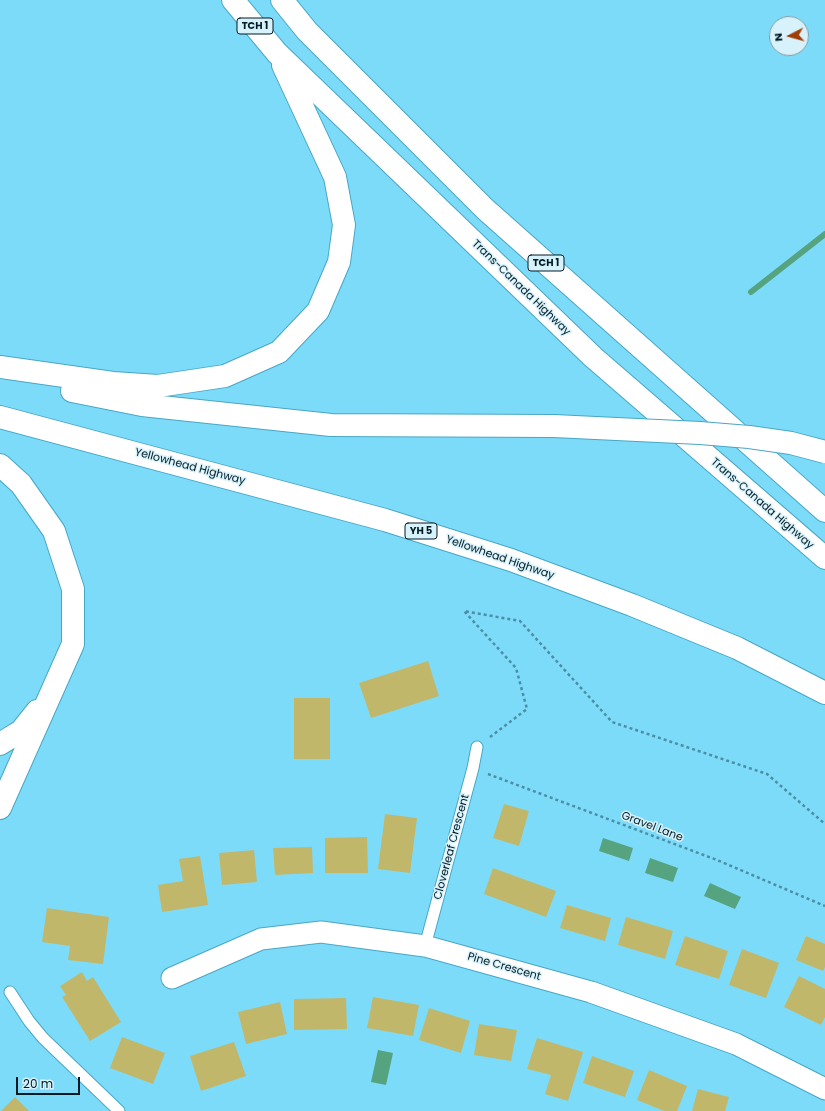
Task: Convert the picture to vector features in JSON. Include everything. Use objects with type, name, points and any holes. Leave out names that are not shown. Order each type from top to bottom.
[{"type":"highway","name":"Trans-Canada Highway","points":[[233,0],[277,53],[593,357],[825,558]]},
{"type":"highway","name":"TCH 1","points":[[282,0],[306,31],[485,209],[825,511]]},
{"type":"highway","points":[[0,367],[113,383],[158,386],[225,376],[279,352],[318,311],[339,262],[344,225],[335,177],[277,53]]},
{"type":"highway","points":[[0,377],[142,405],[331,425],[554,426],[700,433],[749,437],[791,443],[825,452]]},
{"type":"highway","name":"Yellowhead Highway","points":[[0,417],[385,520],[512,560],[632,605],[737,648],[825,693]]},
{"type":"highway","points":[[0,465],[21,484],[54,531],[73,589],[73,644],[54,690],[0,808]]},
{"type":"highway","points":[[0,744],[21,731],[54,690]]},
{"type":"street","name":"Pine Crescent","points":[[172,978],[261,939],[321,932],[425,946],[591,992],[736,1044],[825,1089]]},
{"type":"lane","name":"Cloverleaf Crescent","points":[[425,946],[473,768],[477,747]]},
{"type":"lane","points":[[10,992],[29,1021],[43,1038],[119,1111]]},
{"type":"path","points":[[477,747],[528,709],[516,668],[464,611],[520,620],[612,722],[767,774],[825,824]]},
{"type":"path","name":"Gravel Lane","points":[[473,768],[717,860],[825,906]]},
{"type":"shaded area","points":[[603,838],[633,848],[629,861],[599,851]]},
{"type":"shaded area","points":[[650,858],[678,868],[673,882],[645,873]]},
{"type":"shaded area","points":[[710,883],[741,897],[735,909],[704,896]]},
{"type":"shaded area","points":[[378,1050],[393,1053],[386,1085],[371,1082]]},
{"type":"building","points":[[428,661],[439,696],[371,718],[359,683]]},
{"type":"building","points":[[294,698],[330,698],[330,759],[294,759]]},
{"type":"building","points":[[504,804],[529,811],[519,846],[493,838]]},
{"type":"building","points":[[385,814],[417,818],[410,873],[378,869]]},
{"type":"building","points":[[367,837],[368,873],[325,873],[325,838]]},
{"type":"building","points":[[312,847],[313,873],[275,875],[273,848]]},
{"type":"building","points":[[254,850],[257,882],[222,885],[219,853]]},
{"type":"building","points":[[200,856],[208,905],[162,912],[158,885],[183,881],[179,859]]},
{"type":"building","points":[[493,868],[556,891],[546,917],[484,894]]},
{"type":"building","points":[[567,905],[611,918],[605,941],[560,928]]},
{"type":"building","points":[[47,908],[109,917],[103,964],[68,960],[70,946],[42,942]]},
{"type":"building","points":[[626,917],[673,931],[665,959],[618,945]]},
{"type":"building","points":[[685,936],[728,951],[719,979],[675,965]]},
{"type":"building","points":[[806,936],[825,944],[825,967],[823,971],[796,960]]},
{"type":"building","points":[[742,949],[779,963],[766,998],[729,985]]},
{"type":"building","points":[[82,972],[87,981],[93,977],[121,1022],[90,1041],[62,997],[66,995],[60,986]]},
{"type":"building","points":[[799,976],[825,989],[825,1017],[821,1025],[784,1007]]},
{"type":"building","points":[[373,997],[419,1005],[413,1036],[367,1028]]},
{"type":"building","points":[[346,998],[347,1029],[294,1030],[294,999]]},
{"type":"building","points":[[280,1002],[287,1034],[246,1044],[238,1012]]},
{"type":"building","points":[[429,1008],[470,1021],[461,1053],[419,1040]]},
{"type":"building","points":[[479,1024],[517,1030],[511,1061],[474,1055]]},
{"type":"building","points":[[122,1037],[165,1053],[153,1084],[110,1068]]},
{"type":"building","points":[[537,1038],[583,1052],[568,1101],[545,1094],[551,1075],[527,1069]]},
{"type":"building","points":[[234,1042],[246,1076],[201,1091],[190,1056]]},
{"type":"building","points":[[592,1056],[634,1071],[625,1097],[583,1083]]},
{"type":"building","points":[[649,1070],[687,1086],[677,1111],[664,1111],[637,1100]]},
{"type":"building","points":[[698,1089],[729,1097],[725,1111],[692,1111]]},
{"type":"building","points":[[15,1097],[29,1111],[1,1111]]},
{"type":"waterway","points":[[751,292],[825,234]]}]
